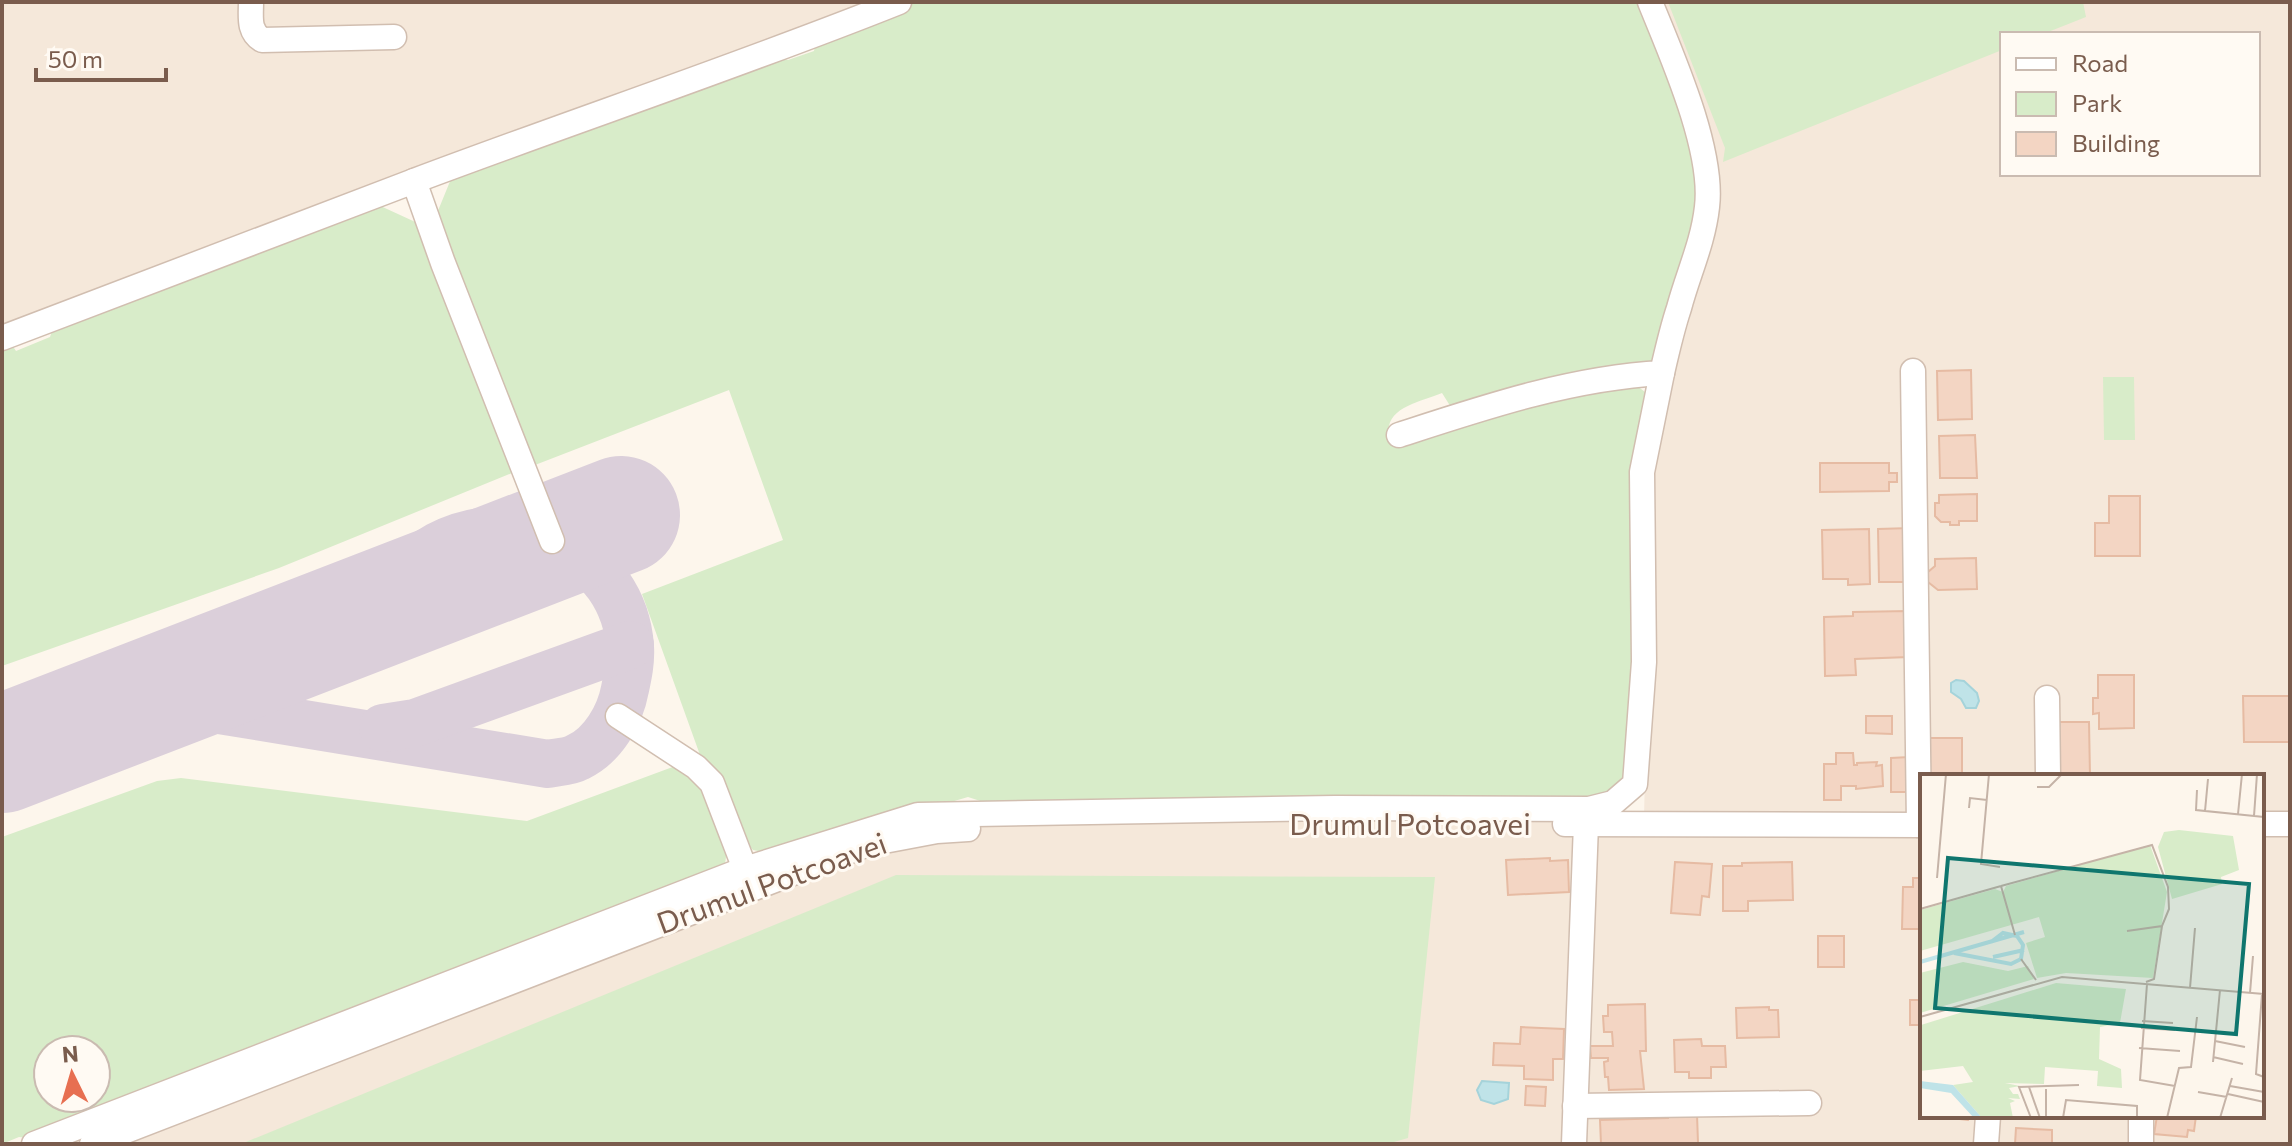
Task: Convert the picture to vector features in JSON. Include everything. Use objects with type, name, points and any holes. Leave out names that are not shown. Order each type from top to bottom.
[{"type":"street","points":[[251,2],[251,27],[255,36],[262,40],[394,37]]},
{"type":"street","points":[[2,338],[579,119],[783,49],[899,2]]},
{"type":"street","points":[[1633,824],[1644,662],[1642,472],[1662,373],[1679,307],[1702,239],[1708,204],[1704,158],[1680,76],[1650,2]]},
{"type":"street","points":[[414,181],[552,541]]},
{"type":"street","points":[[1913,371],[1920,825]]},
{"type":"street","points":[[1399,435],[1534,393],[1623,375],[1662,373]]},
{"type":"street","points":[[2047,698],[2048,774]]},
{"type":"street","points":[[618,716],[696,767],[712,783],[745,869]]},
{"type":"street","points":[[34,1144],[745,869],[918,815],[1335,808],[1589,809],[1613,803],[1635,784]]},
{"type":"street","points":[[1574,1144],[1586,824]]},
{"type":"street","points":[[2264,824],[2290,824]]},
{"type":"street","name":"Drumul Potcoavei","points":[[92,1144],[868,844],[937,831],[1028,825],[1920,825]]},
{"type":"street","points":[[1575,1106],[1809,1103]]},
{"type":"street","points":[[1986,1144],[1988,1118]]},
{"type":"street","points":[[2141,1118],[2141,1144]]},
{"type":"shaded area","points":[[2,2],[875,2],[435,167],[430,162],[393,176],[385,188],[2,334]]},
{"type":"shaded area","points":[[1657,2],[2290,2],[2290,1144],[65,1144],[930,824],[1644,816],[1653,469],[1671,387],[1716,222]]},
{"type":"green space","points":[[912,2],[1639,2],[1676,98],[1695,174],[1696,197],[1691,238],[1657,358],[1645,368],[1454,412],[1442,393],[1406,407],[1392,418],[1389,426],[1389,436],[1632,382],[1645,392],[1636,464],[1632,774],[1602,798],[1008,810],[968,797],[773,854],[753,850],[738,834],[700,755],[642,594],[783,540],[729,390],[535,465],[433,223],[453,174],[778,57],[788,60],[814,51],[816,40]]},
{"type":"green space","points":[[1668,2],[2083,2],[2086,17],[2048,32],[2000,32],[2000,51],[1723,162],[1725,148]]},
{"type":"green space","points":[[374,203],[424,226],[511,452],[512,473],[279,568],[2,666],[2,345],[10,342],[16,351],[50,337],[53,328]]},
{"type":"green space","points":[[2103,377],[2134,377],[2135,440],[2104,440]]},
{"type":"green space","points":[[678,765],[702,780],[727,850],[725,864],[112,1109],[112,1034],[32,1034],[32,1114],[99,1114],[36,1139],[19,1137],[2,1144],[2,837],[157,781],[181,778],[527,821]]},
{"type":"green space","points":[[896,875],[1435,877],[1408,1138],[1387,1144],[241,1144]]},
{"type":"water","points":[[1964,681],[1977,693],[1979,701],[1976,708],[1966,708],[1961,699],[1951,692],[1951,683]]},
{"type":"water","points":[[1482,1081],[1509,1083],[1508,1099],[1494,1104],[1481,1100],[1477,1090]]},
{"type":"building","points":[[1971,370],[1972,419],[1938,420],[1937,371]]},
{"type":"building","points":[[1975,435],[1977,478],[1940,478],[1939,436]]},
{"type":"building","points":[[1820,463],[1889,463],[1889,473],[1897,473],[1897,482],[1889,482],[1889,491],[1820,492]]},
{"type":"building","points":[[1977,494],[1977,521],[1959,521],[1959,525],[1950,525],[1950,522],[1941,522],[1935,516],[1935,503],[1939,503],[1939,495]]},
{"type":"building","points":[[2109,496],[2140,496],[2140,556],[2095,556],[2095,523],[2109,523]]},
{"type":"building","points":[[1911,528],[1912,582],[1879,582],[1878,529]]},
{"type":"building","points":[[1869,529],[1870,584],[1848,585],[1848,579],[1823,579],[1822,530]]},
{"type":"building","points":[[1976,558],[1977,589],[1938,590],[1928,582],[1928,572],[1935,566],[1935,559]]},
{"type":"building","points":[[1908,611],[1909,657],[1855,659],[1856,675],[1825,676],[1824,617],[1853,616],[1853,612]]},
{"type":"building","points":[[2098,675],[2134,675],[2134,728],[2099,729],[2099,713],[2093,714],[2093,698],[2098,698]]},
{"type":"building","points":[[2243,696],[2289,696],[2290,742],[2244,742]]},
{"type":"building","points":[[1866,716],[1892,716],[1892,734],[1866,733]]},
{"type":"building","points":[[2055,722],[2089,722],[2090,774],[2055,774]]},
{"type":"building","points":[[1928,738],[1962,738],[1962,774],[1929,774]]},
{"type":"building","points":[[1836,753],[1853,753],[1854,765],[1877,762],[1876,766],[1882,765],[1883,786],[1856,789],[1856,786],[1841,786],[1841,800],[1824,800],[1824,764],[1836,764]]},
{"type":"building","points":[[1909,757],[1909,792],[1891,792],[1891,758]]},
{"type":"building","points":[[1550,858],[1550,861],[1568,860],[1569,892],[1508,895],[1506,860]]},
{"type":"building","points":[[1675,862],[1712,864],[1709,897],[1702,896],[1700,915],[1671,913]]},
{"type":"building","points":[[1792,862],[1793,900],[1748,901],[1748,911],[1723,911],[1723,866]]},
{"type":"building","points":[[1913,878],[1920,878],[1920,929],[1902,929],[1903,887],[1913,887]]},
{"type":"building","points":[[1818,936],[1844,936],[1844,967],[1818,967]]},
{"type":"building","points":[[1910,1000],[1920,1000],[1920,1025],[1910,1025]]},
{"type":"building","points":[[1645,1004],[1646,1051],[1640,1051],[1644,1089],[1609,1090],[1604,1062],[1608,1058],[1591,1058],[1590,1046],[1613,1046],[1612,1032],[1604,1032],[1603,1016],[1608,1016],[1608,1005]]},
{"type":"building","points":[[1769,1007],[1769,1010],[1778,1010],[1779,1037],[1737,1038],[1736,1008]]},
{"type":"building","points":[[1521,1027],[1564,1029],[1563,1059],[1553,1059],[1553,1080],[1524,1079],[1524,1066],[1493,1065],[1494,1043],[1520,1044]]},
{"type":"building","points":[[1701,1039],[1702,1046],[1725,1046],[1726,1067],[1711,1067],[1711,1078],[1689,1078],[1689,1072],[1675,1072],[1674,1040]]},
{"type":"building","points":[[1526,1086],[1546,1087],[1545,1106],[1525,1105]]},
{"type":"building","points":[[1697,1114],[1698,1143],[1601,1144],[1600,1120]]},
{"type":"building","points":[[2157,1118],[2196,1118],[2194,1131],[2188,1130],[2187,1137],[2154,1134]]},
{"type":"building","points":[[2016,1128],[2052,1130],[2052,1143],[2058,1144],[2015,1144]]},
{"type":"taxiway","points":[[106,714],[152,708],[207,708],[548,764],[571,760],[587,752],[609,729],[623,699],[630,658],[623,614],[609,586],[588,562],[562,545],[532,534],[501,530],[469,534],[438,546],[420,558],[380,608]]},
{"type":"taxiway","points":[[383,728],[415,723],[630,645]]},
{"type":"runway","points":[[2,754],[621,515]]}]
